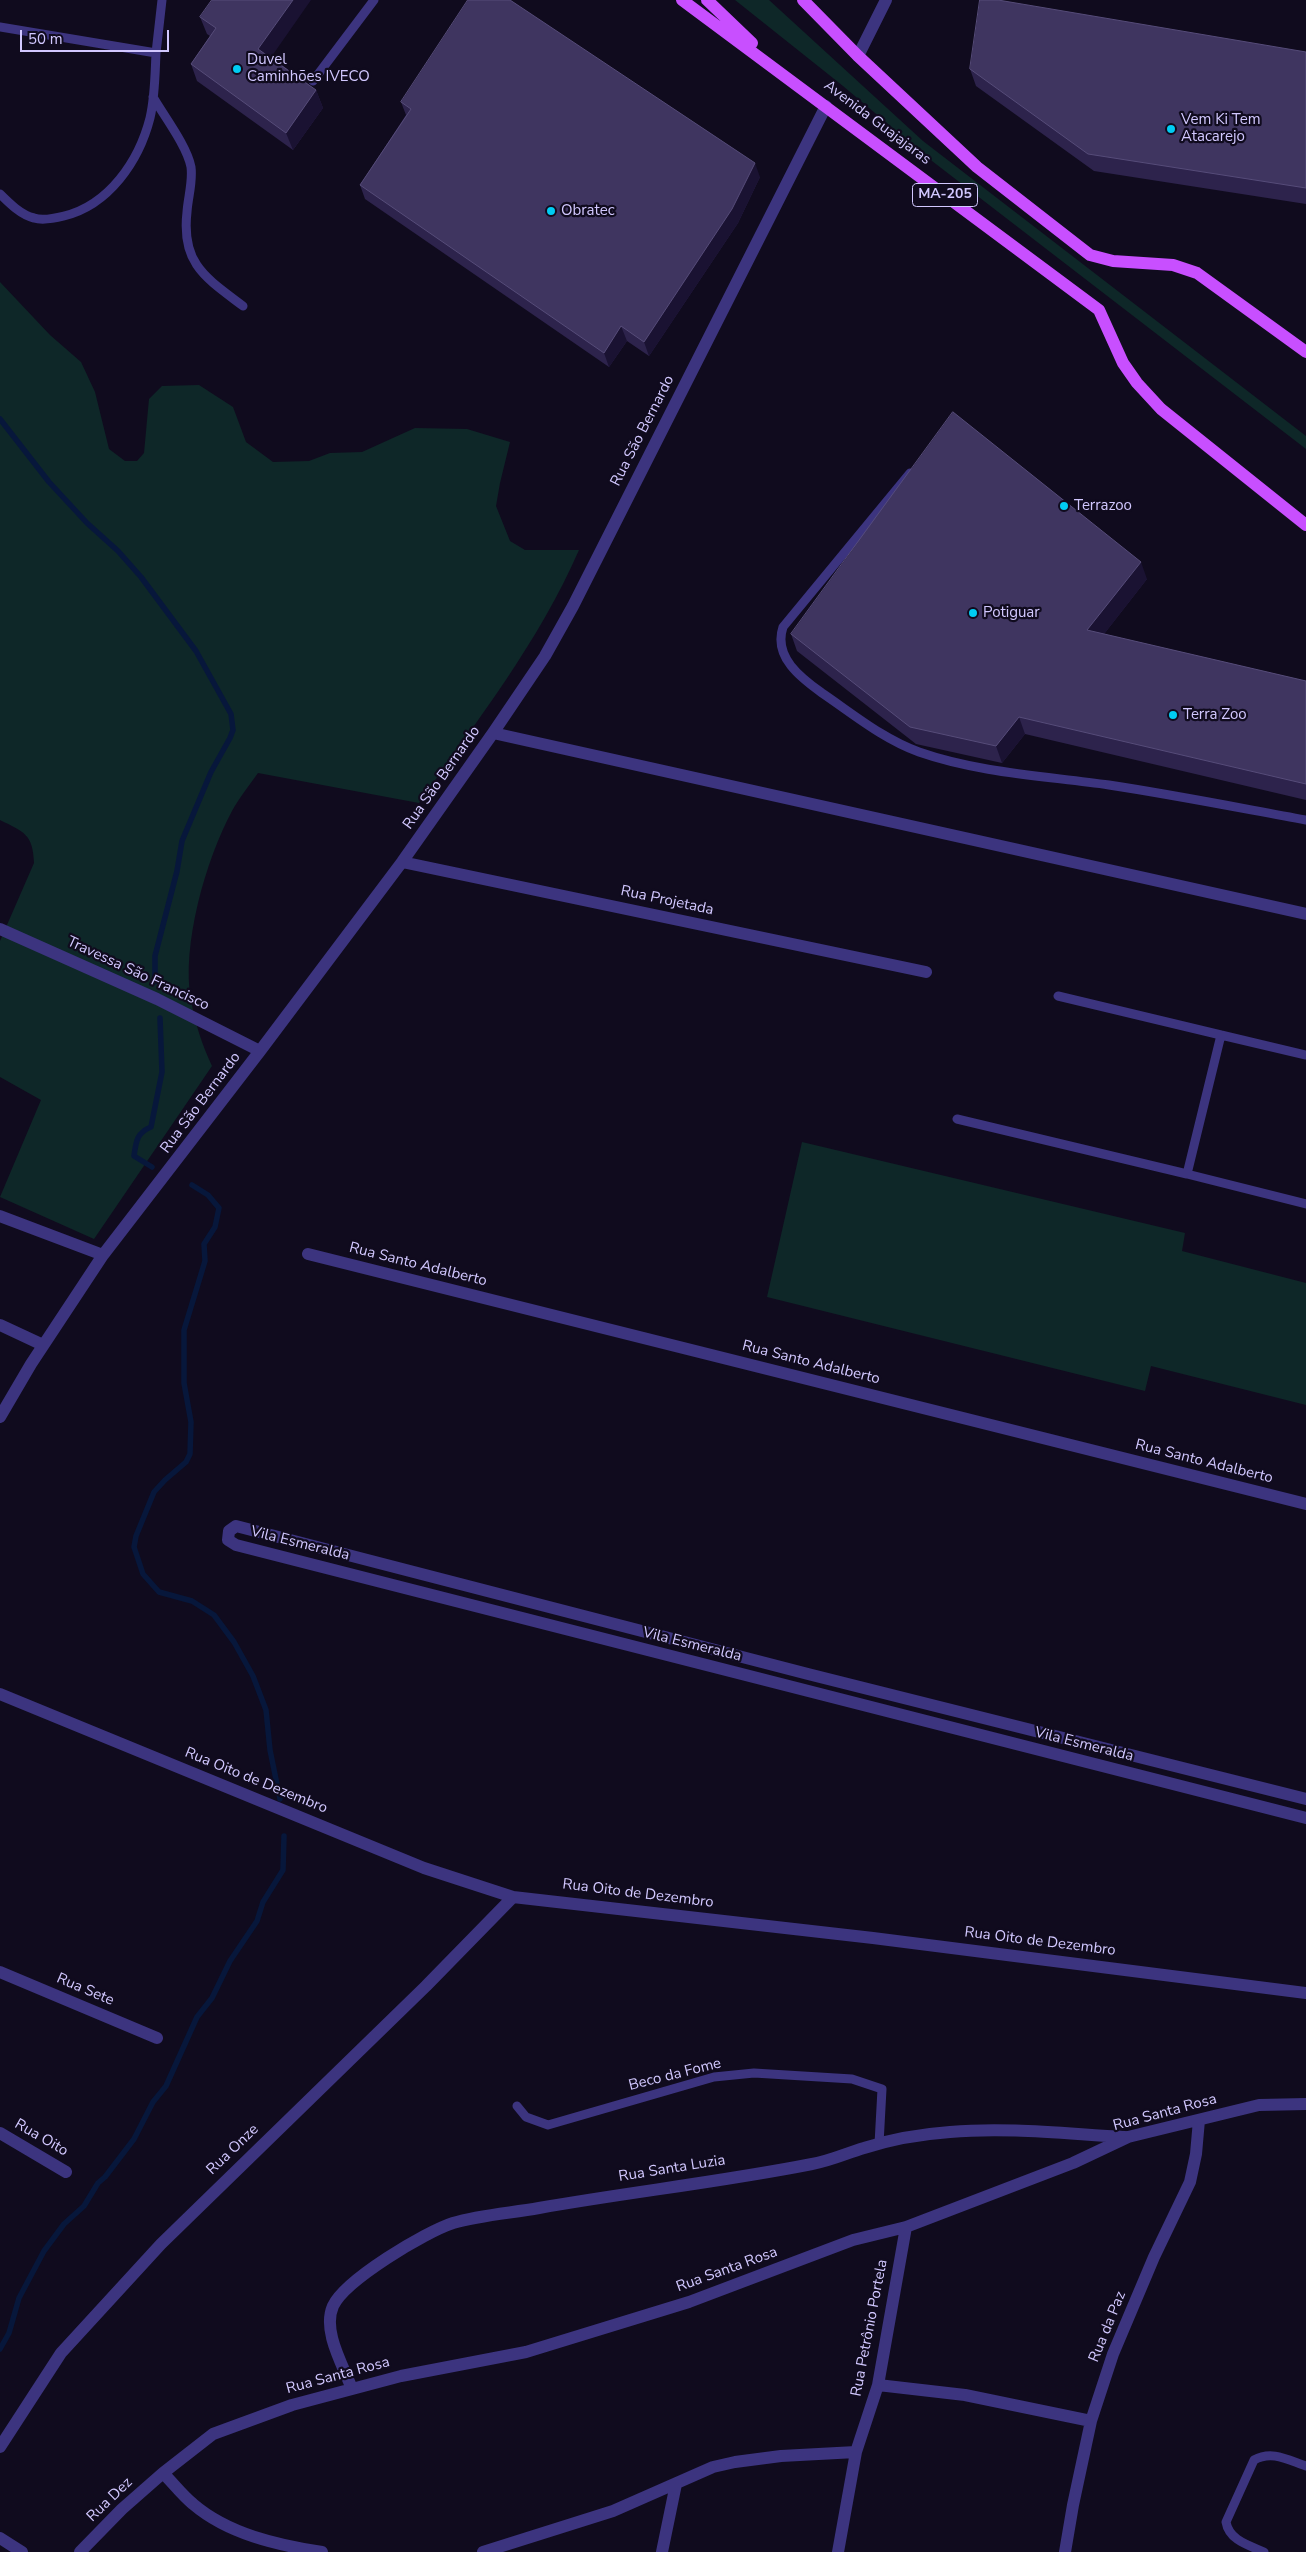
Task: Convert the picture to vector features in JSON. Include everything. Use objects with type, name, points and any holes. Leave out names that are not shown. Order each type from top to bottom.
[{"type":"main road","name":"Avenida Guajajaras","points":[[682,0],[791,79],[1098,310],[1123,363],[1136,383],[1161,409],[1306,525]]},
{"type":"main road","points":[[707,0],[791,79]]},
{"type":"main road","points":[[796,0],[858,56]]},
{"type":"main road","name":"Avenida Guajajaras","points":[[803,0],[858,56],[977,167],[1090,254],[1113,261],[1173,265],[1197,273],[1306,352]]},
{"type":"street","points":[[858,56],[886,0]]},
{"type":"street","name":"Rua São Bernardo","points":[[0,1417],[43,1345],[103,1255],[402,862],[493,733],[544,656],[573,606],[826,106]]},
{"type":"street","points":[[493,733],[1306,914]]},
{"type":"street","name":"Rua Projetada","points":[[402,862],[926,972]]},
{"type":"street","name":"Travessa São Francisco","points":[[0,929],[157,999],[260,1051]]},
{"type":"street","points":[[0,1216],[103,1255]]},
{"type":"street","name":"Rua Santo Adalberto","points":[[308,1254],[1306,1504]]},
{"type":"street","points":[[0,1325],[43,1345]]},
{"type":"street","name":"Vila Esmeralda","points":[[1306,1799],[903,1698],[236,1526],[229,1531],[228,1535],[231,1542],[244,1547],[1306,1818]]},
{"type":"street","name":"Rua Oito de Dezembro","points":[[0,1694],[424,1868],[513,1896],[892,1940],[1306,1993]]},
{"type":"street","points":[[897,1714],[903,1698]]},
{"type":"street","points":[[1158,1781],[1164,1763]]},
{"type":"street","name":"Rua Onze","points":[[0,2447],[61,2353],[161,2244],[426,1986],[513,1896]]},
{"type":"street","name":"Rua Sete","points":[[0,1972],[157,2038]]},
{"type":"street","name":"Rua Santa Rosa","points":[[163,2473],[213,2434],[292,2405],[401,2376],[526,2352],[689,2302],[853,2240],[906,2227],[1073,2163],[1128,2137],[1259,2105],[1306,2104]]},
{"type":"street","name":"Rua da Paz","points":[[1065,2552],[1072,2505],[1091,2421],[1113,2354],[1154,2256],[1190,2182],[1196,2154],[1199,2120]]},
{"type":"street","name":"Rua Santa Luzia","points":[[352,2389],[331,2333],[330,2320],[333,2306],[340,2295],[375,2267],[417,2238],[453,2223],[610,2195],[814,2164],[878,2144],[916,2136],[961,2132],[1012,2131],[1128,2137]]},
{"type":"street","name":"Rua Oito","points":[[0,2133],[66,2172]]},
{"type":"street","name":"Rua Petrônio Portela","points":[[838,2552],[856,2452],[878,2385],[906,2227]]},
{"type":"street","points":[[878,2385],[965,2395],[1091,2421]]},
{"type":"street","points":[[483,2552],[613,2512],[713,2468],[735,2462],[781,2456],[856,2452]]},
{"type":"street","points":[[163,2473],[193,2504],[232,2529],[295,2548],[322,2552]]},
{"type":"street","name":"Rua Dez","points":[[80,2552],[163,2473]]},
{"type":"street","points":[[662,2552],[676,2484]]},
{"type":"street","points":[[0,2538],[22,2552]]},
{"type":"lane","points":[[0,194],[12,205],[34,218],[55,218],[78,213],[90,207],[109,192],[129,166],[150,118],[162,0]]},
{"type":"lane","points":[[313,81],[374,0]]},
{"type":"lane","points":[[0,27],[156,53]]},
{"type":"lane","points":[[153,97],[187,154],[191,166],[192,182],[185,232],[191,259],[207,279],[243,306]]},
{"type":"lane","points":[[918,463],[783,627],[781,633],[782,649],[789,663],[800,677],[882,734],[918,752],[974,766],[1141,790],[1306,820]]},
{"type":"lane","points":[[1058,996],[1306,1056]]},
{"type":"lane","points":[[1187,1174],[1221,1035]]},
{"type":"lane","points":[[957,1119],[1306,1204]]},
{"type":"lane","name":"Beco da Fome","points":[[517,2106],[526,2117],[548,2124],[714,2077],[754,2073],[852,2079],[882,2089],[878,2144]]},
{"type":"lane","points":[[1264,2552],[1235,2538],[1227,2531],[1226,2522],[1254,2460],[1264,2455],[1275,2455],[1306,2466]]},
{"type":"green space","points":[[735,0],[769,0],[923,141],[1306,436],[1306,449],[932,161],[843,86]]},
{"type":"green space","points":[[0,282],[50,335],[81,362],[95,392],[109,449],[125,461],[137,461],[144,453],[149,399],[162,386],[199,385],[233,407],[246,442],[273,462],[309,461],[330,453],[362,452],[415,428],[467,429],[510,442],[496,506],[510,541],[525,550],[579,550],[563,584],[526,649],[419,803],[258,773],[241,797],[222,831],[213,853],[198,903],[190,954],[189,978],[191,1000],[199,1034],[212,1066],[94,1239],[0,1197],[41,1100],[0,1077],[0,941],[34,863],[32,846],[26,835],[0,820]]},
{"type":"green space","points":[[802,1142],[1185,1233],[1182,1251],[1306,1283],[1306,1405],[1151,1366],[1145,1391],[767,1297]]},
{"type":"building","name":"Duvel Caminhões IVECO","points":[[212,0],[293,0],[258,49],[316,90],[286,133],[191,64],[216,28],[200,17]]},
{"type":"building","name":"Obratec","points":[[468,0],[510,0],[755,163],[732,209],[644,342],[621,326],[604,353],[360,185],[411,109],[401,102]]},
{"type":"building","name":"Vem Ki Tem Atacarejo","points":[[980,0],[998,0],[1306,52],[1306,188],[1088,154],[970,69]]},
{"type":"building","name":"Potiguar","points":[[953,412],[1141,562],[1087,630],[1306,681],[1306,784],[1019,717],[996,746],[910,727],[791,634]]},
{"type":"waterway","points":[[0,419],[49,482],[87,523],[118,551],[141,577],[196,651],[231,714],[233,730],[230,738],[211,772],[182,841],[177,871],[155,956],[155,982]]},
{"type":"waterway","points":[[152,1167],[134,1156],[136,1143],[140,1135],[151,1127],[162,1072],[160,1018]]},
{"type":"waterway","points":[[192,1185],[208,1195],[219,1208],[215,1227],[204,1244],[205,1261],[184,1330],[184,1383],[191,1422],[190,1454],[186,1462],[154,1492],[136,1536],[134,1547],[143,1574],[159,1592],[192,1601],[214,1615],[234,1642],[253,1676],[266,1710],[270,1750],[280,1799]]},
{"type":"waterway","points":[[0,2349],[9,2333],[19,2298],[44,2251],[64,2224],[84,2206],[98,2183],[105,2177],[134,2139],[153,2102],[166,2086],[197,2017],[212,1998],[230,1961],[257,1921],[263,1902],[283,1870],[284,1836]]},
{"type":"place","name":"Duvel Caminhões IVECO","points":[[237,69]]},
{"type":"place","name":"Vem Ki Tem Atacarejo","points":[[1171,129]]},
{"type":"place","name":"Obratec","points":[[551,211]]},
{"type":"place","name":"Terrazoo","points":[[1064,506]]},
{"type":"place","name":"Potiguar","points":[[973,613]]},
{"type":"place","name":"Terra Zoo","points":[[1173,715]]}]
